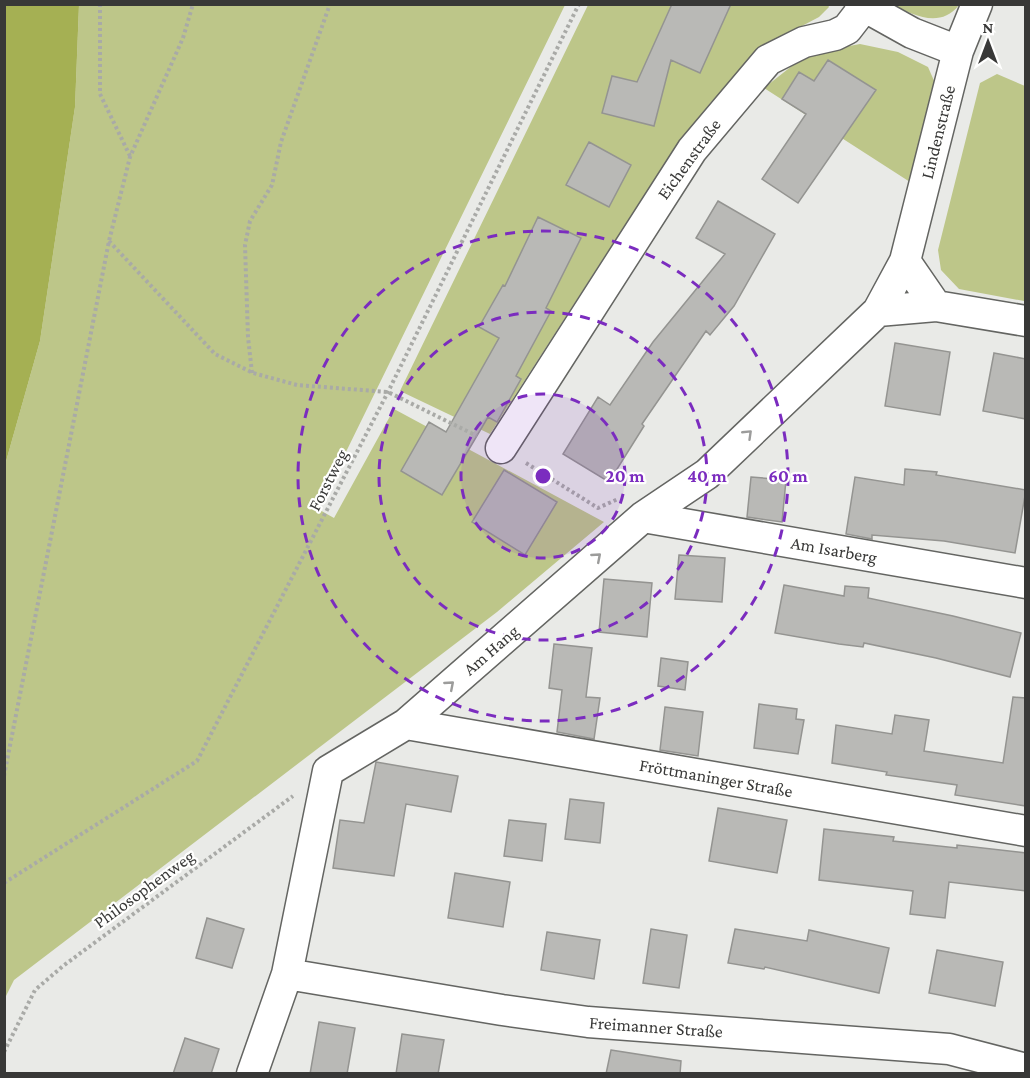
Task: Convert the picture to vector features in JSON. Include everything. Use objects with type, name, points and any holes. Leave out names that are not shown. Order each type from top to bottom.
[{"type":"street","name":"Lindenstraße","points":[[905,261],[958,51],[977,4]]},
{"type":"street","name":"Eichenstraße","points":[[501,448],[692,150],[768,60],[804,42],[835,35],[847,29],[862,6],[912,33],[958,51]]},
{"type":"street","points":[[905,261],[936,306]]},
{"type":"street","name":"Am Hang","points":[[328,771],[406,724],[643,517],[707,474],[878,310],[905,261]]},
{"type":"street","points":[[878,310],[936,306],[1026,321]]},
{"type":"street","name":"Am Isarberg","points":[[643,517],[1026,583]]},
{"type":"street","name":"Fröttmaninger Straße","points":[[406,724],[1026,831]]},
{"type":"street","points":[[252,1074],[287,974],[328,771]]},
{"type":"street","name":"Freimanner Straße","points":[[287,974],[588,1022],[949,1049],[1026,1069]]},
{"type":"path","points":[[100,4],[100,94],[130,157]]},
{"type":"path","points":[[4,776],[109,240],[130,157],[183,38],[193,4]]},
{"type":"path","points":[[253,373],[248,337],[245,245],[250,221],[272,185],[281,142],[330,4]]},
{"type":"path","name":"Forstweg","points":[[4,883],[197,761],[388,392],[579,4]]},
{"type":"path","points":[[109,240],[215,354],[253,373],[297,385],[388,392],[501,448],[598,508]]},
{"type":"path","name":"Philosophenweg","points":[[4,1052],[35,990],[63,966],[328,771]]},
{"type":"shaded area","points":[[5,4],[79,5],[75,107],[40,341],[5,465]]},
{"type":"shaded area","points":[[79,5],[565,5],[318,509],[334,518],[394,409],[604,522],[497,612],[14,980],[5,998],[5,465],[40,341],[75,107]]},
{"type":"shaded area","points":[[588,5],[828,5],[829,7],[819,17],[768,44],[711,102],[667,160],[490,434],[400,391]]},
{"type":"shaded area","points":[[892,5],[959,5],[944,17],[927,18]]},
{"type":"shaded area","points":[[860,44],[898,52],[928,67],[935,83],[910,182],[764,88],[807,54]]},
{"type":"shaded area","points":[[997,74],[1025,86],[1024,301],[959,289],[941,270],[938,250],[980,83]]},
{"type":"building","points":[[672,4],[731,4],[700,73],[671,60],[654,126],[602,113],[612,76],[637,82]]},
{"type":"building","points":[[828,60],[876,90],[798,203],[762,179],[806,114],[782,99],[799,72],[814,81]]},
{"type":"building","points":[[589,142],[631,165],[609,207],[566,185]]},
{"type":"building","points":[[718,201],[775,234],[734,306],[710,335],[706,331],[642,424],[644,426],[609,482],[563,454],[598,397],[610,405],[653,342],[725,254],[696,238]]},
{"type":"building","points":[[538,217],[581,238],[546,308],[551,311],[516,376],[521,379],[497,422],[488,417],[442,495],[401,471],[429,422],[446,432],[499,338],[479,327],[503,285],[505,286]]},
{"type":"building","points":[[895,343],[950,352],[940,415],[885,406]]},
{"type":"building","points":[[994,353],[1026,359],[1026,419],[983,411]]},
{"type":"building","points":[[905,469],[937,472],[936,475],[1026,490],[1015,553],[944,541],[872,535],[872,539],[846,534],[855,477],[904,485]]},
{"type":"building","points":[[504,470],[557,502],[525,555],[472,522]]},
{"type":"building","points":[[751,477],[786,480],[782,522],[747,517]]},
{"type":"building","points":[[679,555],[725,558],[722,602],[675,599]]},
{"type":"building","points":[[604,579],[652,583],[647,637],[599,632]]},
{"type":"building","points":[[784,585],[844,596],[845,586],[869,588],[868,598],[1021,633],[1010,677],[864,643],[863,647],[775,633]]},
{"type":"building","points":[[554,644],[592,648],[586,697],[600,698],[594,739],[557,732],[562,690],[549,688]]},
{"type":"building","points":[[661,658],[688,662],[685,690],[658,686]]},
{"type":"building","points":[[1013,697],[1026,698],[1026,806],[955,795],[957,785],[886,775],[887,772],[832,763],[836,725],[892,734],[895,715],[929,720],[924,751],[1003,763]]},
{"type":"building","points":[[759,704],[797,709],[796,719],[804,720],[798,754],[754,748]]},
{"type":"building","points":[[665,707],[703,712],[698,756],[660,750]]},
{"type":"building","points":[[376,762],[458,776],[451,812],[406,804],[394,876],[333,868],[340,820],[364,823]]},
{"type":"building","points":[[570,799],[604,803],[600,843],[565,839]]},
{"type":"building","points":[[718,808],[787,820],[777,873],[709,861]]},
{"type":"building","points":[[509,820],[546,824],[542,861],[504,856]]},
{"type":"building","points":[[824,829],[894,837],[893,841],[1026,853],[1026,891],[949,882],[945,918],[910,914],[913,891],[819,880]]},
{"type":"building","points":[[455,873],[510,882],[503,927],[448,918]]},
{"type":"building","points":[[207,918],[244,929],[232,968],[196,958]]},
{"type":"building","points":[[651,929],[687,935],[679,988],[643,983]]},
{"type":"building","points":[[735,929],[807,941],[809,930],[889,948],[879,993],[765,967],[764,969],[728,963]]},
{"type":"building","points":[[547,932],[600,940],[594,979],[541,970]]},
{"type":"building","points":[[937,950],[1003,962],[995,1006],[929,993]]},
{"type":"building","points":[[319,1022],[355,1028],[347,1074],[310,1074]]},
{"type":"building","points":[[402,1034],[444,1040],[438,1074],[396,1074]]},
{"type":"building","points":[[185,1038],[219,1049],[211,1074],[173,1074]]},
{"type":"building","points":[[611,1050],[681,1061],[680,1074],[606,1074]]}]
